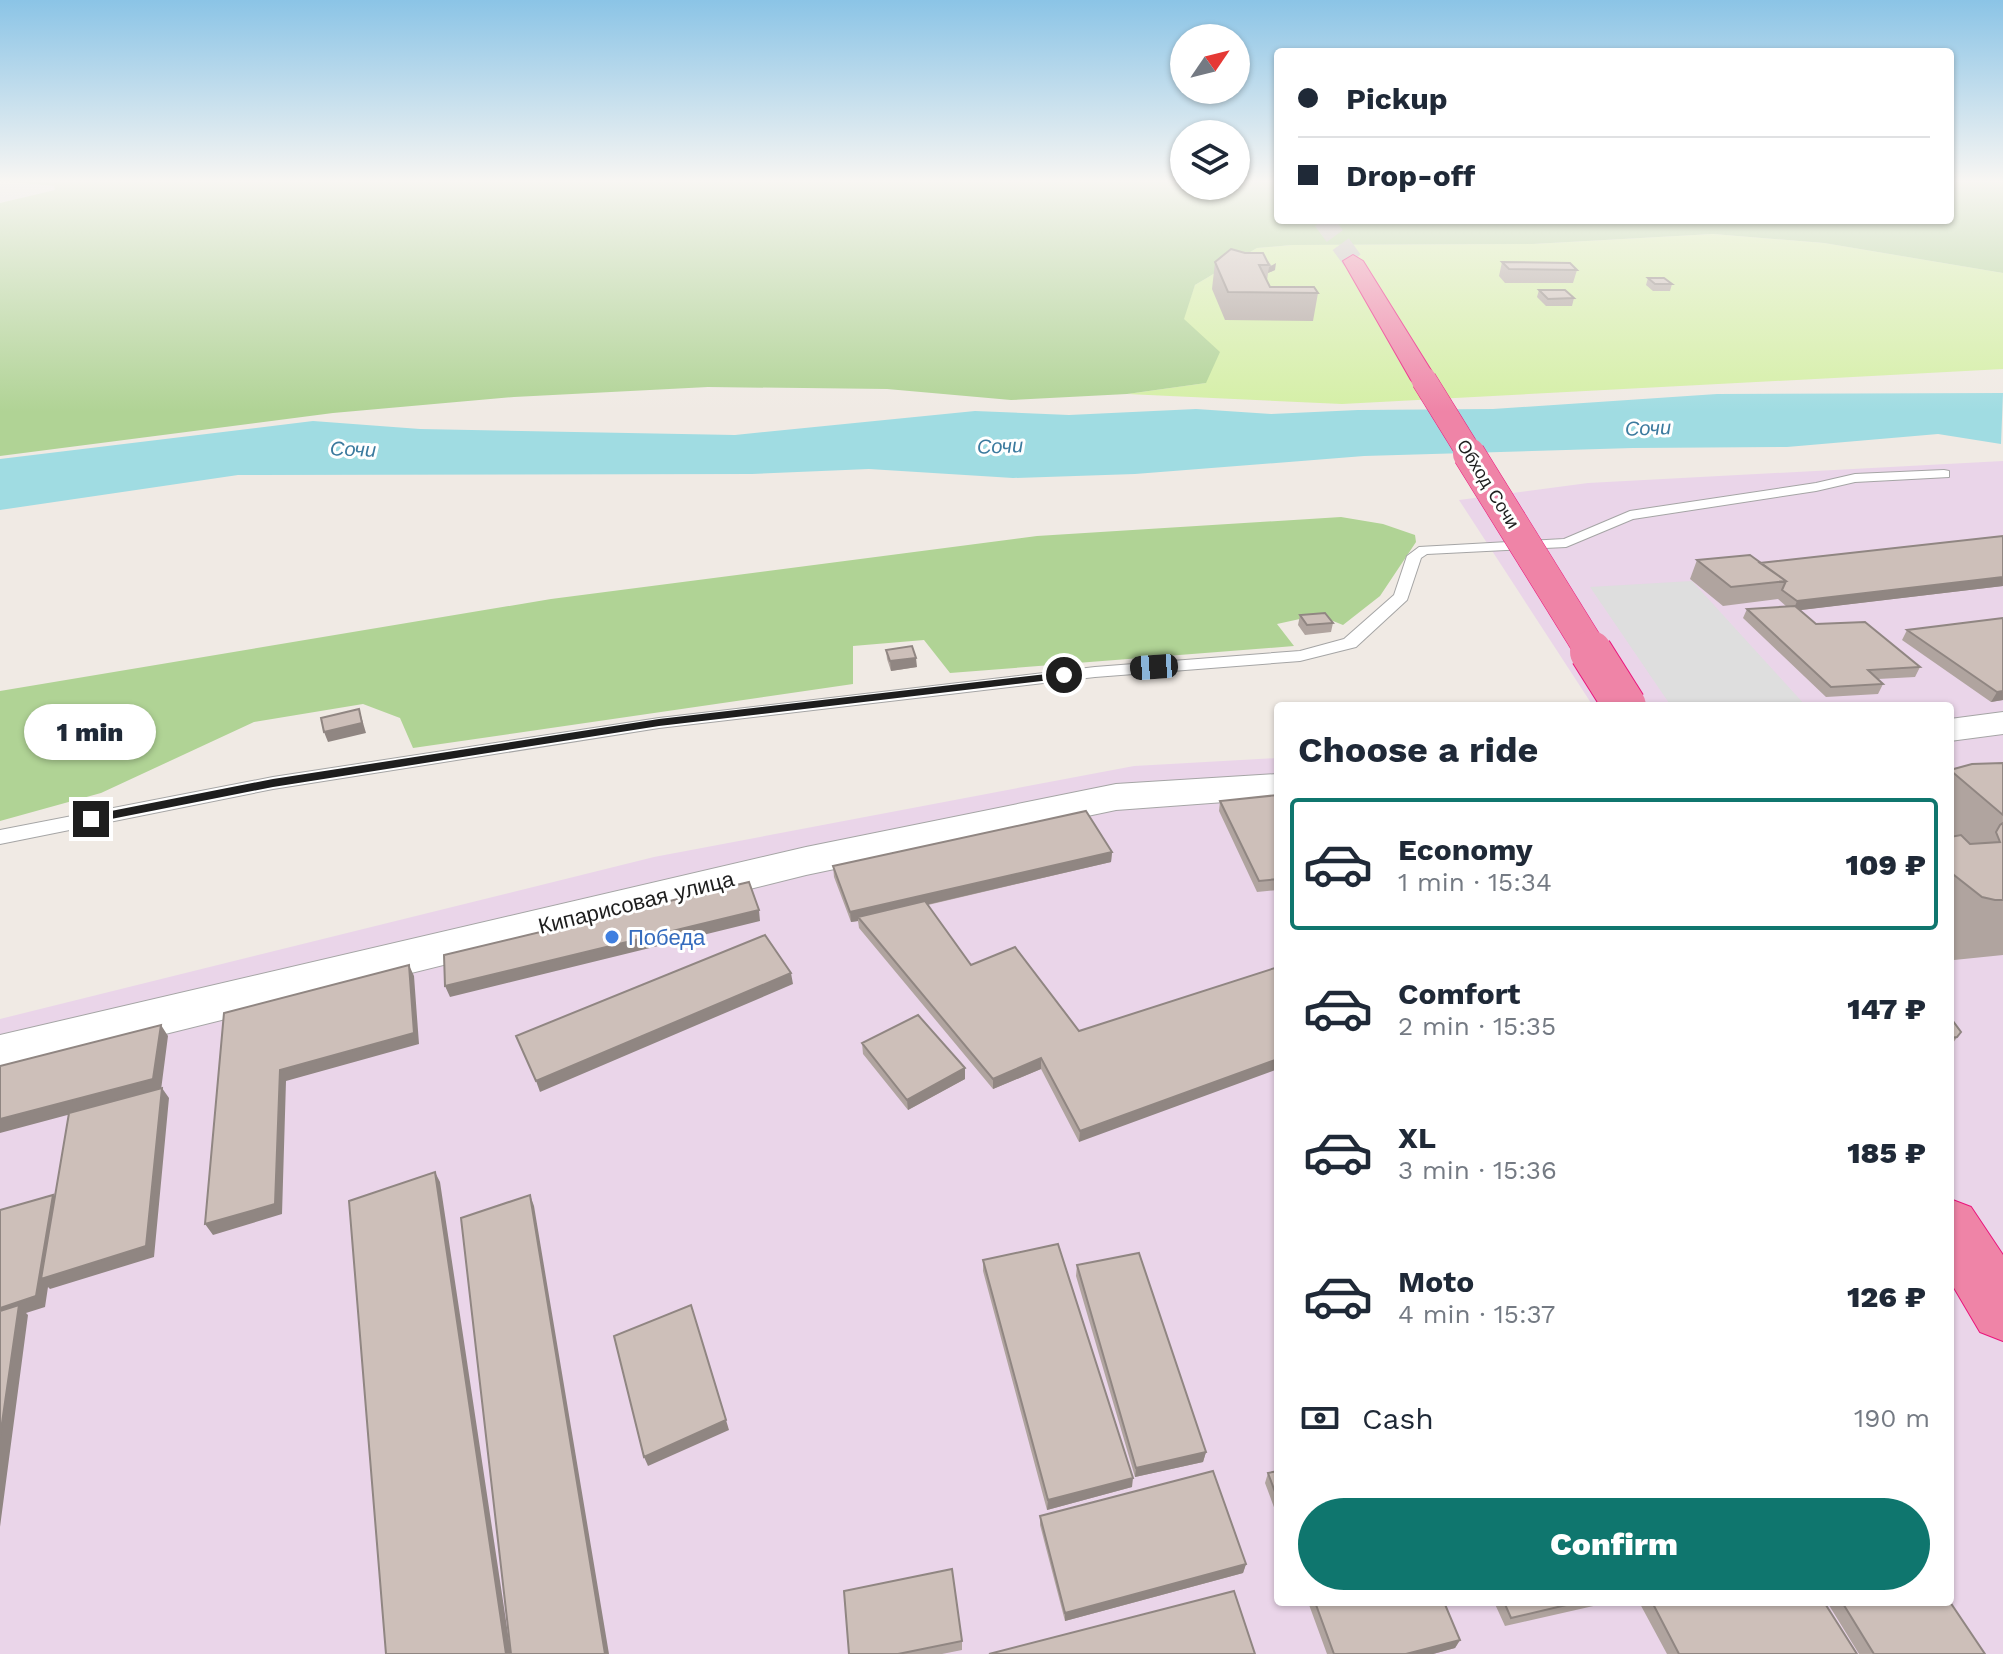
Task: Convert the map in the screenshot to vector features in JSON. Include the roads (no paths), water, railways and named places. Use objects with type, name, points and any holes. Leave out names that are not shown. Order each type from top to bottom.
[{"type":"highway","name":"Обход Сочи","points":[[1353,261],[1623,702]]},
{"type":"highway","points":[[1954,1232],[2003,1311]]},
{"type":"street","points":[[1954,729],[2003,723]]},
{"type":"street","name":"Кипарисовая улица","points":[[0,1055],[806,861],[1116,797],[1274,786]]},
{"type":"lane","points":[[0,837],[273,783],[659,723],[1095,672],[1300,656],[1350,643],[1401,597],[1414,556],[1424,550],[1566,543],[1587,537],[1614,520],[1630,515],[1816,487],[1855,478],[1944,474]]},
{"type":"water","name":"Сочи","points":[[2003,393],[2001,444],[1938,434],[1787,447],[1364,456],[1135,474],[1013,478],[869,469],[752,474],[238,475],[0,510],[0,459],[313,421],[420,429],[735,435],[975,411],[1069,415],[1196,409],[1271,414],[1493,409],[1717,394]]},
{"type":"tunnel","points":[[1350,257],[1353,261]]},
{"type":"place","name":"Победа","points":[[612,937]]}]
